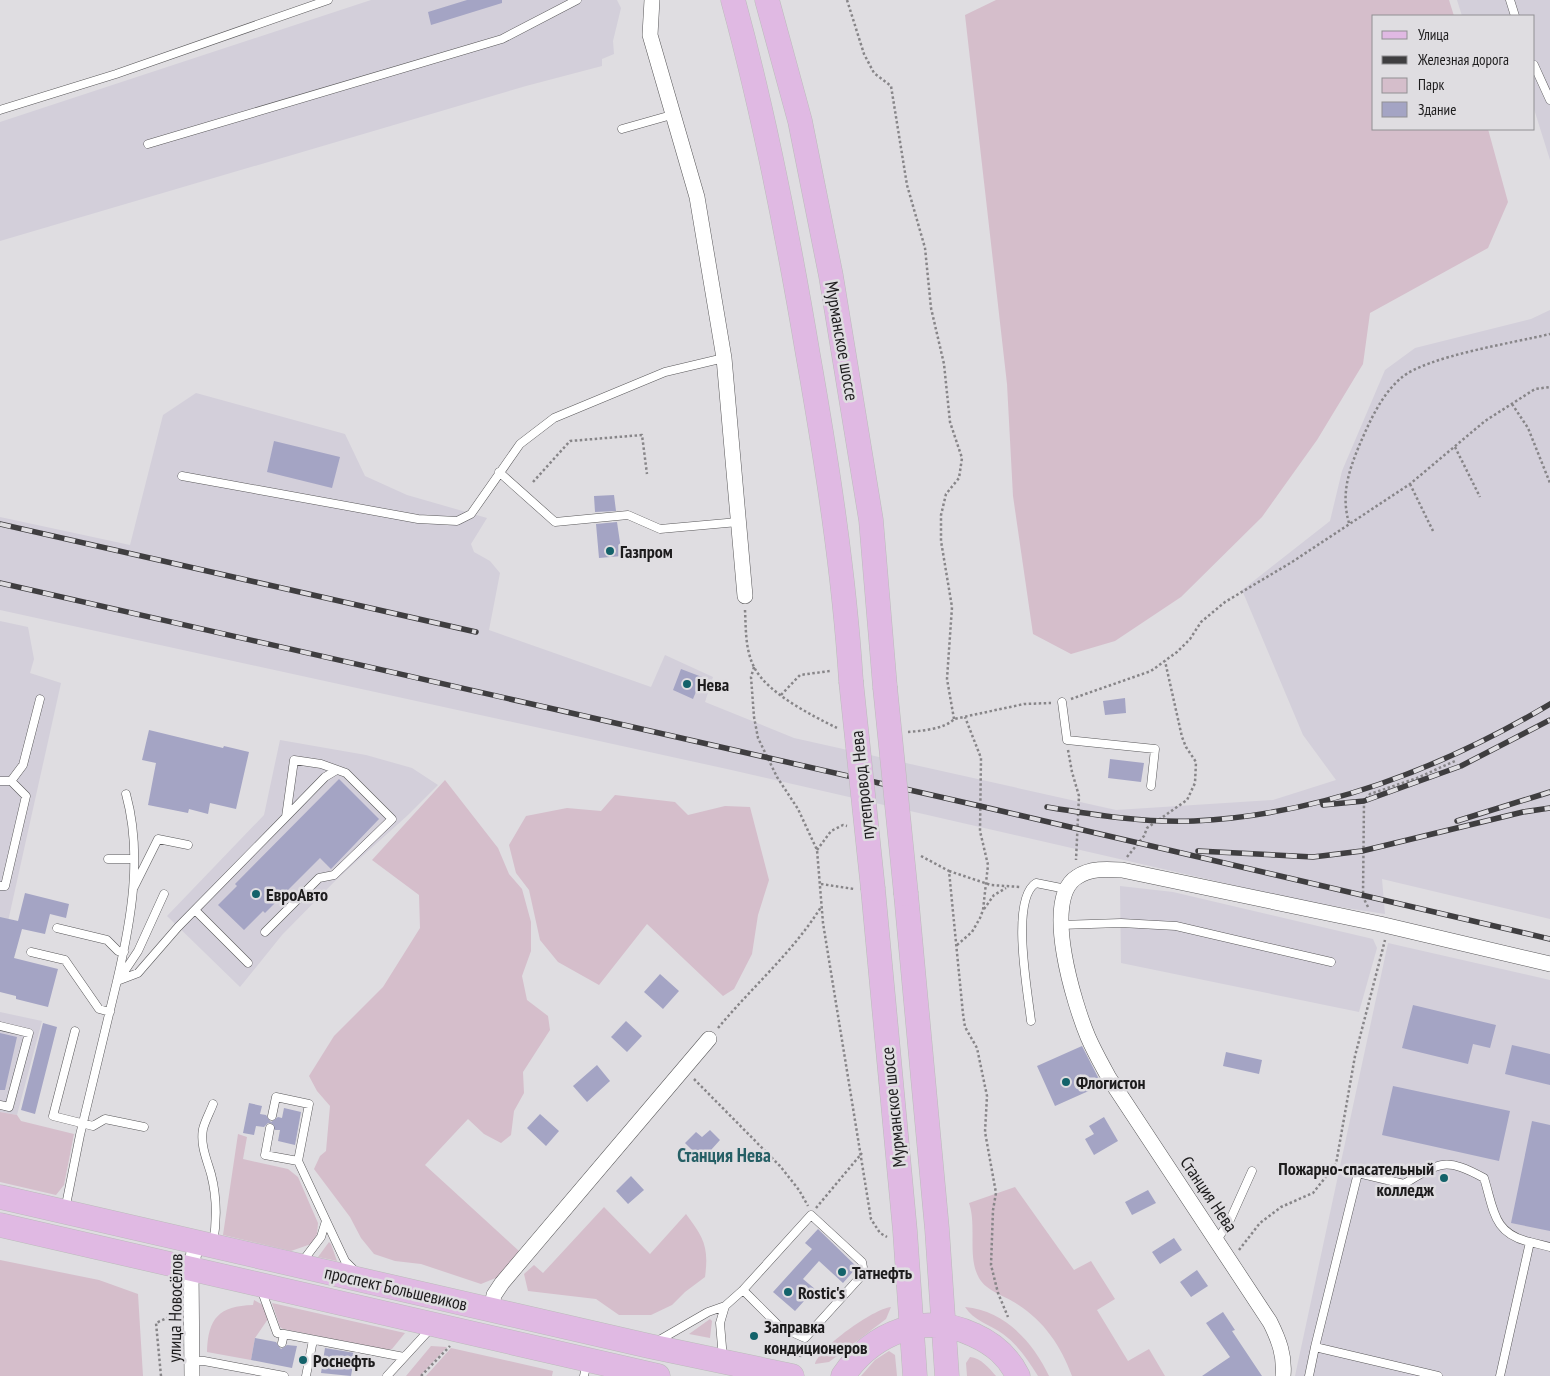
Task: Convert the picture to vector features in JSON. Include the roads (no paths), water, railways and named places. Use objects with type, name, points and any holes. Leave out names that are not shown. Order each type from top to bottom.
[{"type":"main road","name":"Мурманское шоссе","points":[[733,0],[765,128],[801,312],[833,512],[848,636],[841,676]]},
{"type":"main road","name":"Мурманское шоссе","points":[[767,0],[800,121],[816,194],[841,334],[870,520],[885,687]]},
{"type":"main road","name":"путепровод Нева","points":[[841,676],[863,889]]},
{"type":"main road","name":"путепровод Нева","points":[[885,687],[906,894]]},
{"type":"main road","name":"Мурманское шоссе","points":[[863,889],[905,1231],[915,1376]]},
{"type":"main road","name":"Мурманское шоссе","points":[[906,894],[947,1376]]},
{"type":"main road","name":"проспект Большевиков","points":[[0,1197],[649,1346],[792,1376]]},
{"type":"main road","name":"проспект Большевиков","points":[[0,1225],[435,1324],[586,1368],[658,1376]]},
{"type":"main road","points":[[842,1376],[868,1347],[888,1334],[911,1326],[944,1325],[967,1331],[989,1342],[1006,1356],[1018,1376]]},
{"type":"street","points":[[652,0],[650,35],[675,114],[698,197],[724,358],[745,596]]},
{"type":"street","points":[[1066,889],[1076,877],[1100,869],[1116,869],[1380,924],[1550,964]]},
{"type":"street","name":"Станция Нева","points":[[1066,889],[1061,906],[1060,925],[1073,992],[1088,1037],[1109,1078],[1232,1262],[1279,1340],[1284,1362],[1283,1376]]},
{"type":"street","points":[[490,1310],[494,1295],[502,1282],[709,1039]]},
{"type":"street","name":"улица Новосёлов","points":[[192,1376],[191,1268],[204,1244]]},
{"type":"lane","points":[[0,110],[116,74],[328,0]]},
{"type":"lane","points":[[148,144],[502,39],[577,0]]},
{"type":"lane","points":[[1510,0],[1515,15]]},
{"type":"lane","points":[[1535,67],[1550,100]]},
{"type":"lane","points":[[622,129],[675,114]]},
{"type":"lane","points":[[182,476],[418,519],[457,520],[471,514],[520,444],[554,418],[664,372],[724,358]]},
{"type":"lane","points":[[499,472],[555,522],[628,515],[660,529],[738,522]]},
{"type":"lane","points":[[11,781],[23,765],[40,699]]},
{"type":"lane","points":[[1062,702],[1067,740],[1155,749],[1151,786]]},
{"type":"lane","points":[[266,932],[319,878],[334,875],[392,819],[346,773],[321,764],[294,760],[286,818]]},
{"type":"lane","points":[[117,982],[138,973],[195,910],[325,777],[335,770]]},
{"type":"lane","points":[[0,781],[11,781],[26,796],[5,886],[0,886]]},
{"type":"lane","points":[[65,1212],[83,1123],[130,924],[133,891],[132,815],[126,794]]},
{"type":"lane","points":[[133,891],[158,839],[188,845]]},
{"type":"lane","points":[[108,859],[133,859]]},
{"type":"lane","points":[[1031,1021],[1022,932],[1022,906],[1029,887],[1036,883],[1066,889]]},
{"type":"lane","points":[[117,982],[138,951],[164,894]]},
{"type":"lane","points":[[195,910],[248,962]]},
{"type":"lane","points":[[1060,925],[1120,923],[1176,926],[1331,962]]},
{"type":"lane","points":[[57,928],[107,940],[118,951],[124,952]]},
{"type":"lane","points":[[32,952],[66,960],[99,1010],[110,1012]]},
{"type":"lane","points":[[0,1026],[28,1033],[9,1107],[0,1104]]},
{"type":"lane","points":[[75,1031],[53,1116],[93,1126],[105,1119],[144,1128]]},
{"type":"lane","points":[[272,1116],[276,1097],[309,1104],[298,1161],[345,1261],[364,1281]]},
{"type":"lane","points":[[204,1244],[216,1223],[212,1175],[204,1154],[203,1130],[213,1104]]},
{"type":"lane","points":[[270,1128],[265,1155],[298,1161]]},
{"type":"lane","points":[[1309,1376],[1358,1173],[1404,1184],[1435,1165],[1461,1165],[1484,1178],[1500,1228],[1514,1239],[1550,1246]]},
{"type":"lane","points":[[1217,1240],[1230,1220],[1252,1171]]},
{"type":"lane","points":[[649,1346],[708,1312],[725,1306],[743,1290],[810,1215],[862,1262],[864,1273],[805,1338],[780,1327],[743,1290]]},
{"type":"lane","points":[[299,1265],[321,1237],[326,1221]]},
{"type":"lane","points":[[1500,1376],[1530,1242]]},
{"type":"lane","points":[[258,1283],[277,1332],[404,1357]]},
{"type":"lane","points":[[723,1361],[720,1323],[725,1306]]},
{"type":"lane","points":[[387,1376],[435,1324]]},
{"type":"lane","points":[[282,1344],[284,1334]]},
{"type":"lane","points":[[306,1376],[313,1340]]},
{"type":"lane","points":[[1315,1346],[1438,1376]]},
{"type":"lane","points":[[192,1361],[280,1375],[278,1365]]},
{"type":"railway","points":[[0,524],[476,632]]},
{"type":"railway","points":[[0,583],[980,806],[1550,939]]},
{"type":"railway","points":[[1047,807],[1120,818],[1157,821],[1194,821],[1241,817],[1288,809],[1334,798],[1424,768],[1509,727],[1550,704]]},
{"type":"railway","points":[[1323,805],[1364,801],[1461,766],[1550,720]]},
{"type":"railway","points":[[1457,821],[1550,792]]},
{"type":"railway","points":[[1198,851],[1313,857],[1362,851],[1523,812],[1550,808]]},
{"type":"place","name":"Газпром","points":[[610,551]]},
{"type":"place","name":"Нева","points":[[687,684]]},
{"type":"place","name":"ЕвроАвто","points":[[256,894]]},
{"type":"place","name":"Флогистон","points":[[1066,1082]]},
{"type":"place","name":"Пожарно-спасательный колледж","points":[[1444,1178]]},
{"type":"place","name":"Татнефть","points":[[842,1272]]},
{"type":"place","name":"Rostic's","points":[[788,1292]]},
{"type":"place","name":"Заправка кондиционеров","points":[[754,1336]]},
{"type":"place","name":"Роснефть","points":[[303,1360]]},
{"type":"district","name":"Станция Нева","points":[[724,1155]]}]
